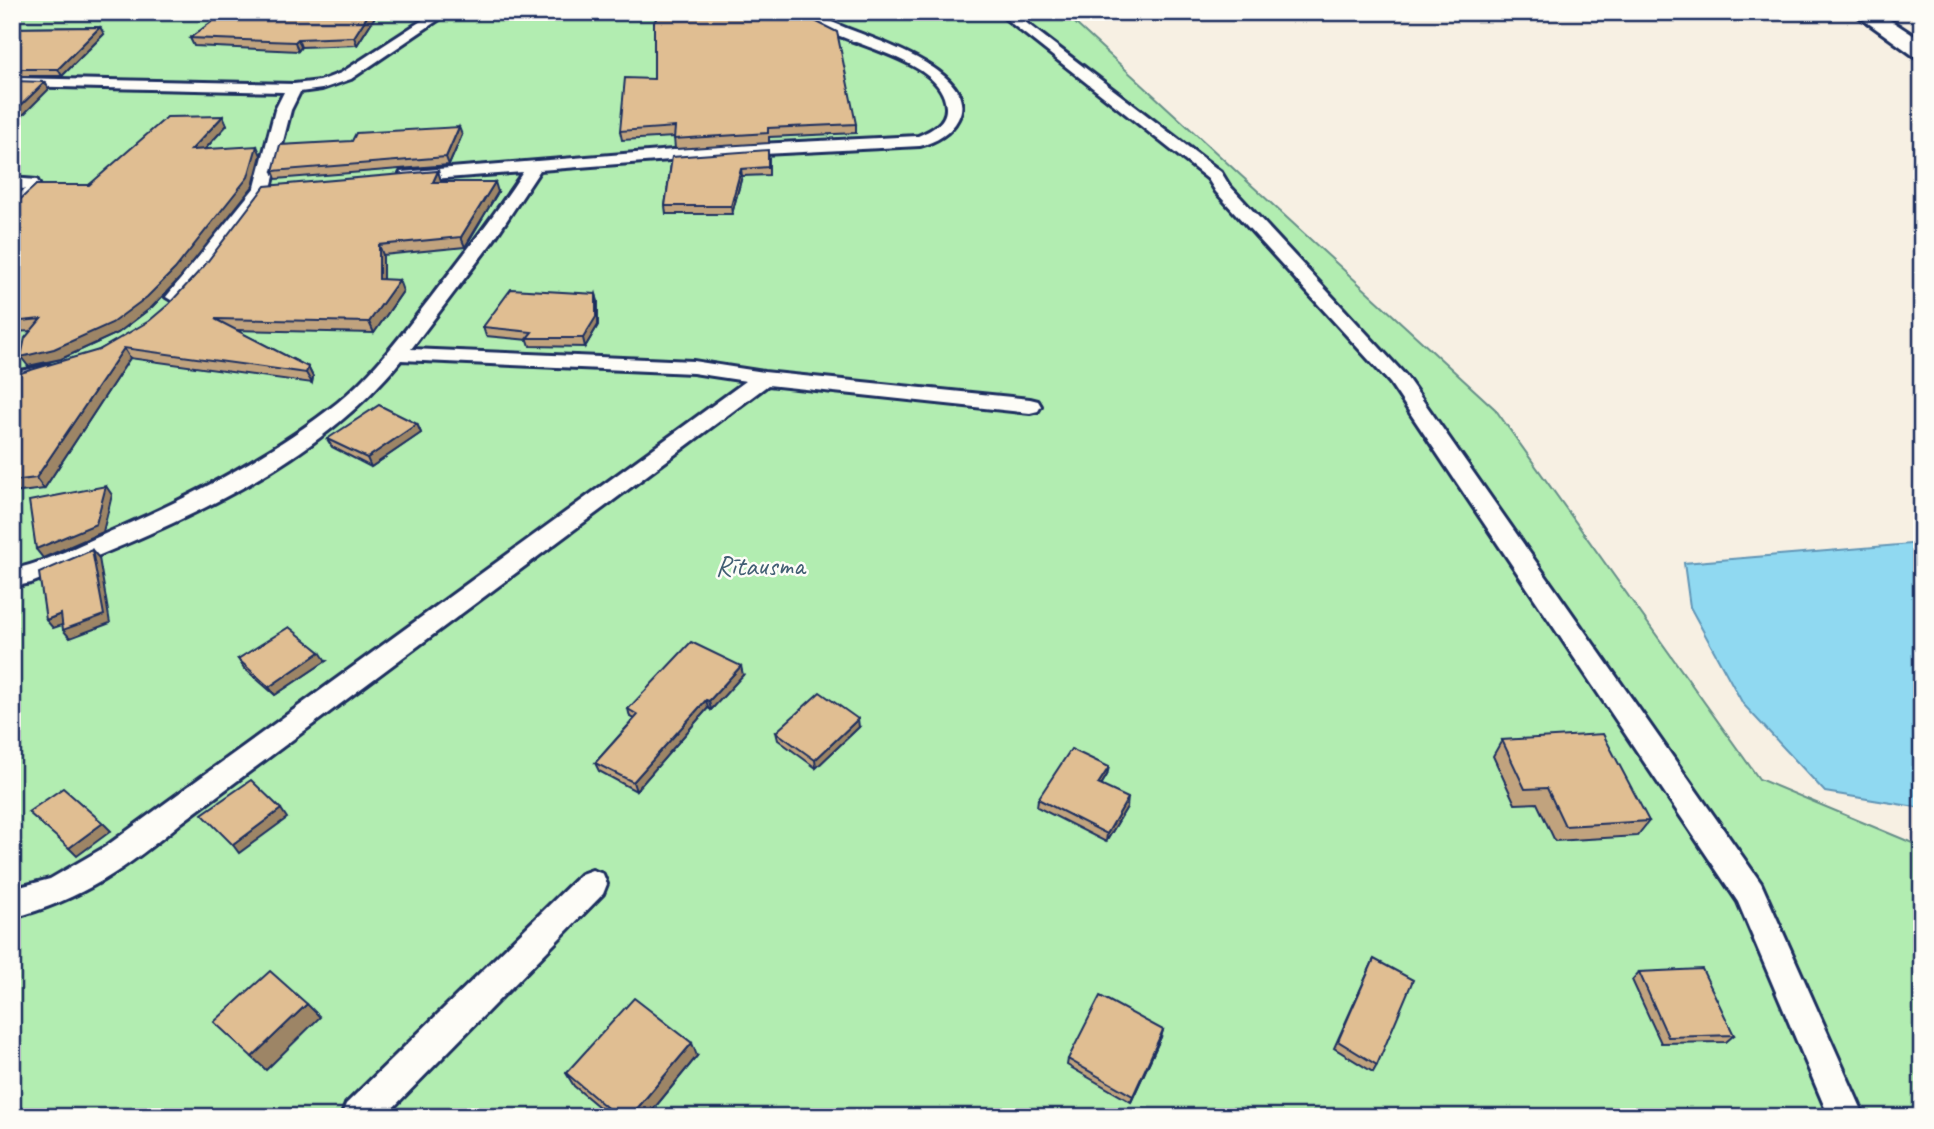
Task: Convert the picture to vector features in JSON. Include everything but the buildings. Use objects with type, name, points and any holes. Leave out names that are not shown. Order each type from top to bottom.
[{"type":"street","points":[[1863,12],[1922,51]]},
{"type":"lane","points":[[12,82],[294,88],[322,85],[346,76],[444,12]]},
{"type":"lane","points":[[386,178],[535,165],[920,141],[933,136],[952,119],[955,104],[951,90],[935,74],[906,58],[800,12]]},
{"type":"lane","points":[[1003,12],[1215,176],[1222,188],[1398,379],[1750,893],[1846,1117]]},
{"type":"lane","points":[[166,307],[189,284],[270,188],[283,110],[294,88]]},
{"type":"lane","points":[[12,578],[22,577],[112,541],[259,467],[346,406],[396,354],[509,210],[535,165]]},
{"type":"lane","points":[[12,183],[31,184],[34,190],[12,211]]},
{"type":"lane","points":[[396,354],[693,367],[764,378],[1030,406]]},
{"type":"lane","points":[[12,379],[69,365]]},
{"type":"lane","points":[[12,904],[45,897],[106,867],[172,813],[764,378]]},
{"type":"lane","points":[[359,1117],[593,884]]},
{"type":"green space","name":"Rītausma","points":[[12,12],[1063,12],[1495,409],[1759,779],[1922,847],[1922,1117],[12,1117]]},
{"type":"water","points":[[1922,543],[1922,808],[1825,792],[1743,704],[1690,607],[1684,563]]}]
